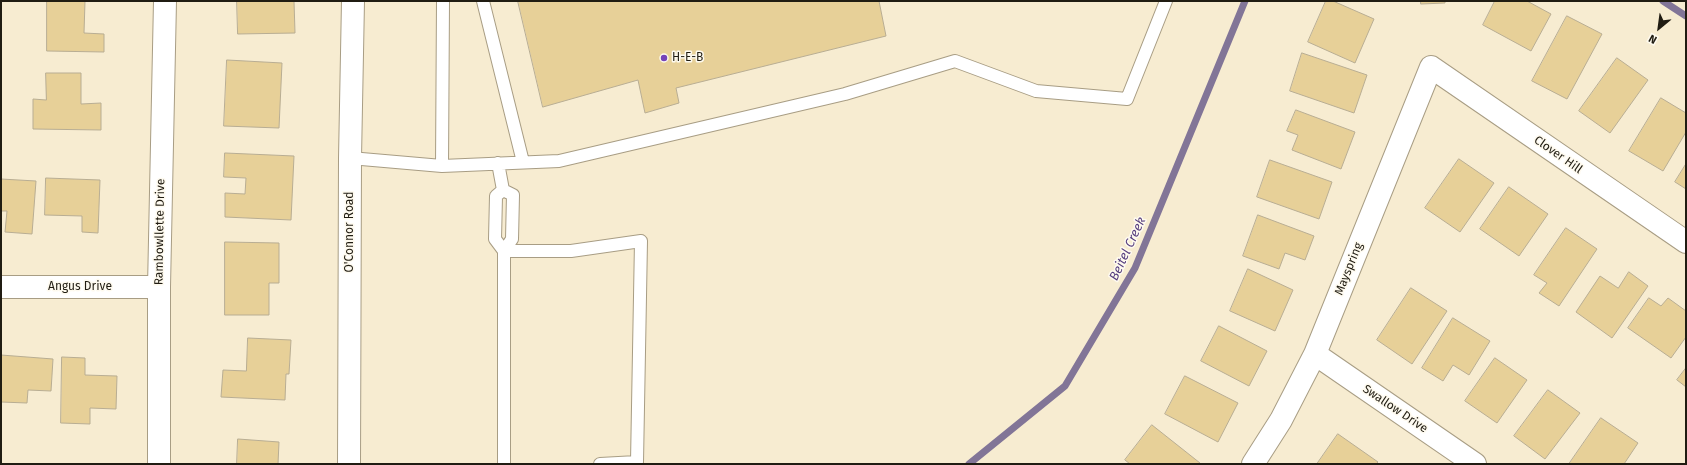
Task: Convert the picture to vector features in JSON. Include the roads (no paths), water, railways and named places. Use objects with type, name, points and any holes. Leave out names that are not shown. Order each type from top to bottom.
[{"type":"street","name":"Rambowllette Drive","points":[[159,464],[159,287],[165,1]]},
{"type":"street","name":"O'Connor Road","points":[[349,464],[350,158],[353,1]]},
{"type":"street","name":"Clover Hill","points":[[1430,67],[1686,242]]},
{"type":"street","name":"Mayspring","points":[[1253,464],[1281,420],[1315,354],[1430,67]]},
{"type":"street","name":"Angus Drive","points":[[1,287],[159,287]]},
{"type":"street","name":"Swallow Drive","points":[[1315,354],[1475,464]]},
{"type":"lane","points":[[442,166],[443,1]]},
{"type":"lane","points":[[483,1],[522,162]]},
{"type":"lane","points":[[350,158],[442,166],[559,160],[845,94],[955,61],[1036,91],[1127,99],[1166,1]]},
{"type":"lane","points":[[498,163],[503,190]]},
{"type":"lane","points":[[503,190],[496,196],[495,239],[504,251]]},
{"type":"lane","points":[[503,190],[513,195],[512,239],[504,251],[504,464]]},
{"type":"lane","points":[[504,251],[571,251],[641,241],[637,462],[600,464]]},
{"type":"waterway","name":"Beitel Creek","points":[[969,464],[1065,386],[1135,268],[1245,1]]},
{"type":"waterway","points":[[1663,1],[1686,16]]},
{"type":"place","name":"H-E-B","points":[[664,58]]}]
